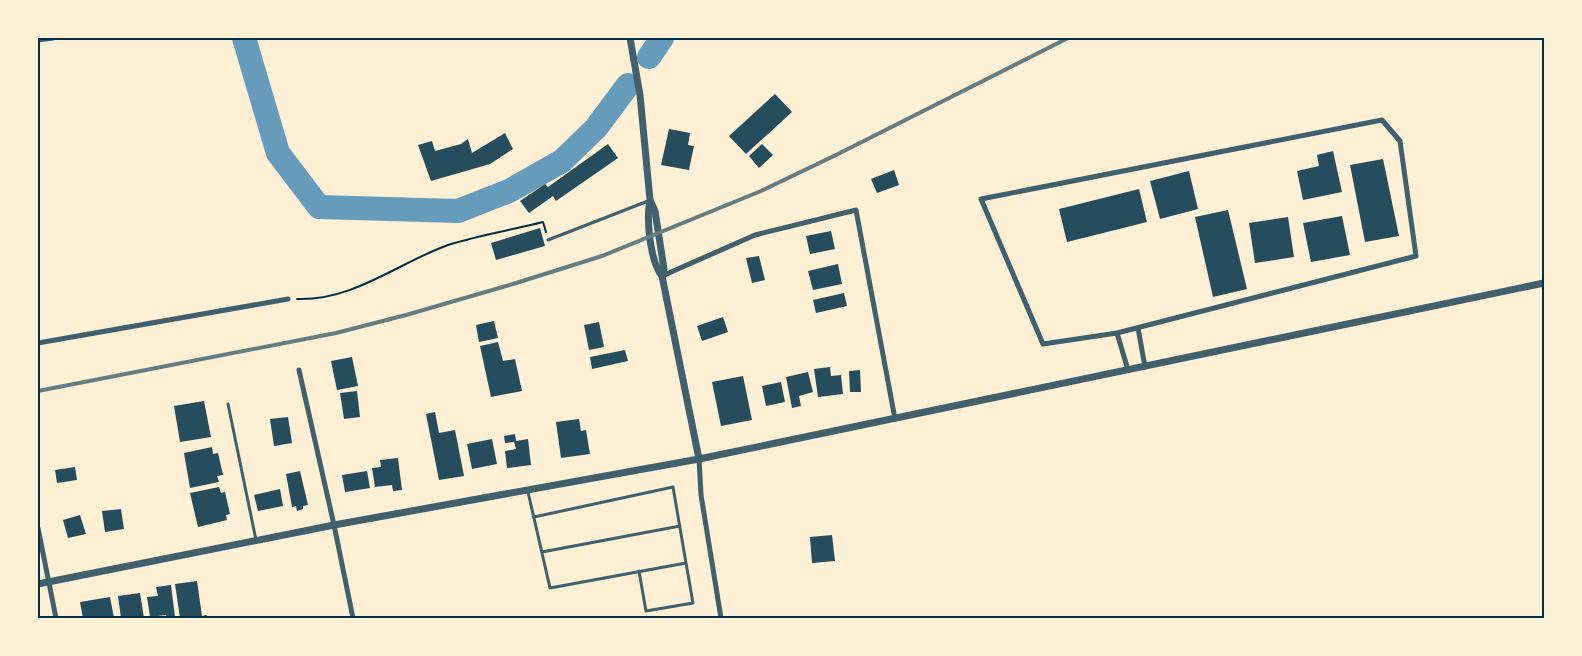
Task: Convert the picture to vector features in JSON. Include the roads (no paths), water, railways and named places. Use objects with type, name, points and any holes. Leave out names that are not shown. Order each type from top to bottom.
[{"type":"street","points":[[38,40],[53,38]]},
{"type":"street","points":[[630,38],[640,95],[650,200],[647,213],[650,236],[657,270],[662,276],[699,459],[701,495],[721,618]]},
{"type":"street","points":[[1382,120],[1400,141],[1416,256],[1117,333],[1043,344],[981,199],[1382,120]]},
{"type":"street","points":[[662,276],[755,235],[856,210],[895,419]]},
{"type":"street","points":[[38,584],[334,525],[699,459],[1545,283]]},
{"type":"street","points":[[38,343],[288,299]]},
{"type":"street","points":[[1138,328],[1145,367]]},
{"type":"street","points":[[1117,333],[1128,370]]},
{"type":"street","points":[[299,370],[334,525],[352,618]]},
{"type":"street","points":[[38,528],[56,618]]},
{"type":"lane","points":[[548,240],[650,200]]},
{"type":"lane","points":[[228,404],[256,540]]},
{"type":"lane","points":[[534,517],[673,487],[693,603],[646,611],[639,572]]},
{"type":"lane","points":[[528,490],[550,588],[686,563]]},
{"type":"lane","points":[[542,552],[680,526]]},
{"type":"waterway","points":[[244,38],[278,153],[319,207],[458,211],[509,191],[562,161],[596,128],[628,85]]},
{"type":"waterway","points":[[649,57],[662,38]]},
{"type":"railway","points":[[38,391],[336,333],[406,315],[602,256],[761,191],[1068,38]]}]
